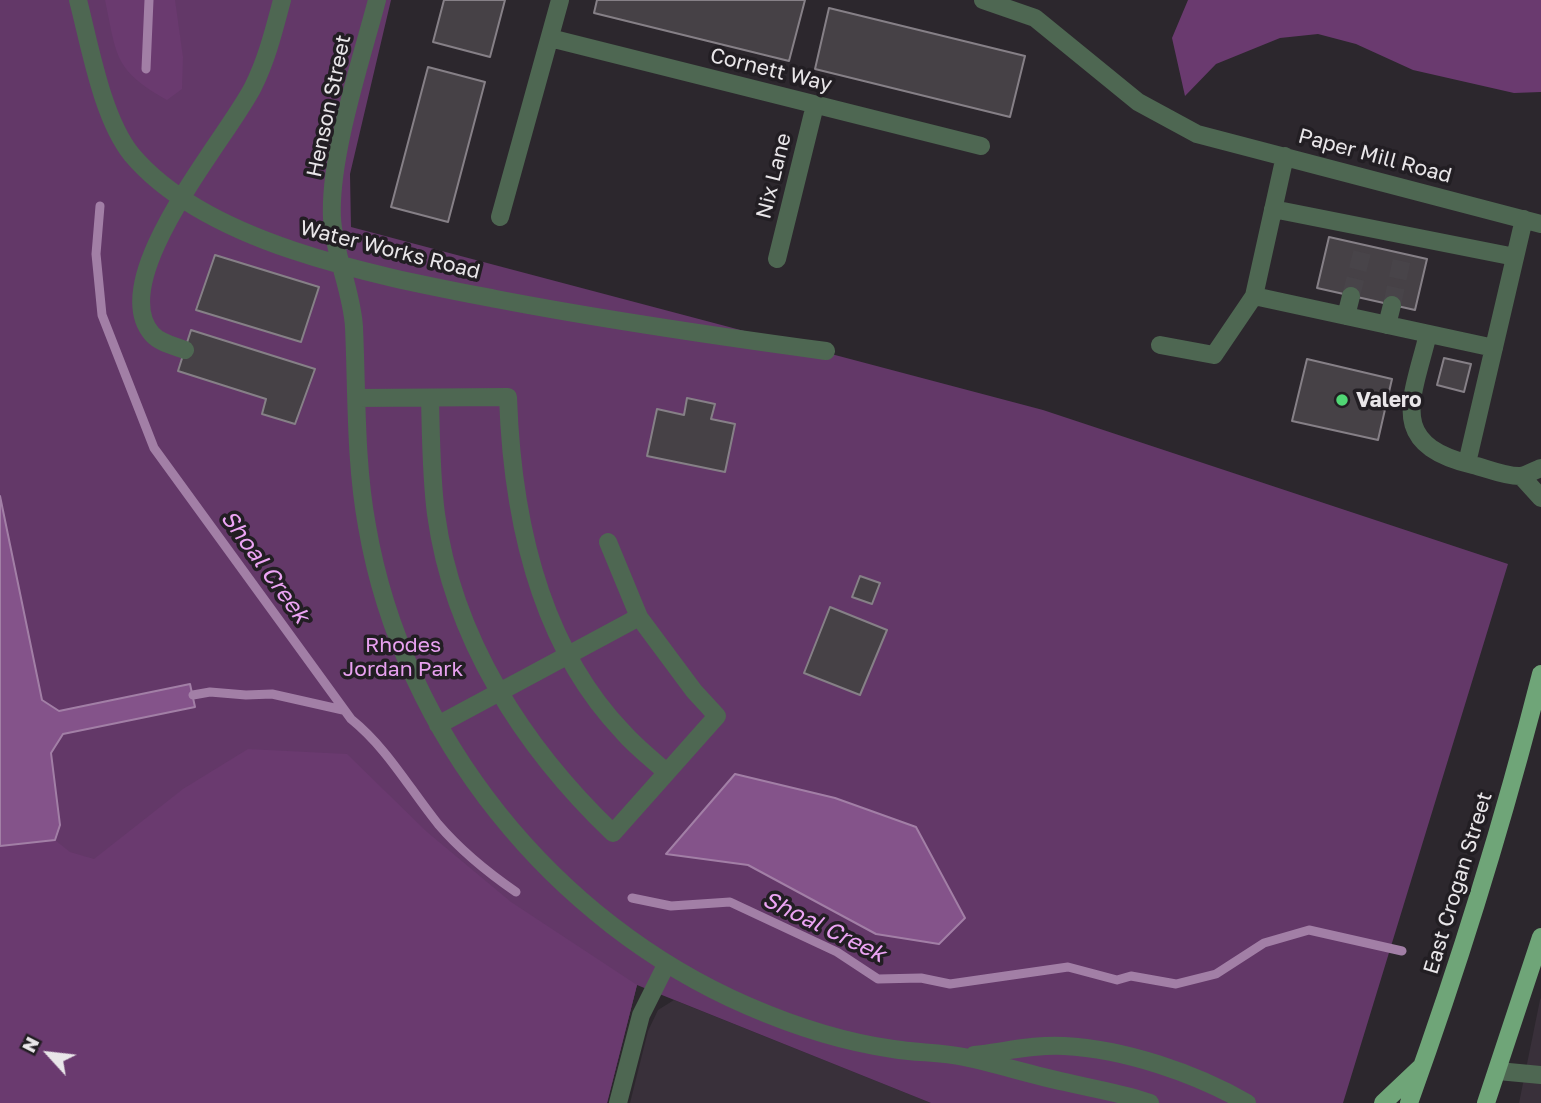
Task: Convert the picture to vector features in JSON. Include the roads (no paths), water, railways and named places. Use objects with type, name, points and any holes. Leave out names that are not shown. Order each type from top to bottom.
[{"type":"main road","name":"East Crogan Street","points":[[1409,1103],[1475,911],[1541,674]]},
{"type":"main road","points":[[1486,1103],[1541,937]]},
{"type":"main road","points":[[1383,1103],[1423,1065]]},
{"type":"street","name":"Water Works Road","points":[[78,0],[96,68],[116,125],[129,151],[180,200],[302,254],[340,265],[426,285],[618,322],[826,351]]},
{"type":"street","points":[[185,350],[155,337],[147,327],[140,308],[160,232],[253,86],[269,50],[282,0]]},
{"type":"street","name":"Henson Street","points":[[340,265],[332,216],[337,172],[377,0]]},
{"type":"street","points":[[500,217],[560,0]]},
{"type":"street","name":"Paper Mill Road","points":[[983,0],[1035,18],[1138,102],[1197,134],[1532,221]]},
{"type":"street","name":"Cornett Way","points":[[550,38],[981,146]]},
{"type":"street","name":"Nix Lane","points":[[777,259],[815,105]]},
{"type":"street","points":[[1160,345],[1214,355],[1254,296],[1285,156]]},
{"type":"street","points":[[1273,209],[1366,236],[1408,236],[1515,257]]},
{"type":"street","points":[[1467,463],[1515,257],[1532,221]]},
{"type":"street","points":[[1403,254],[1408,236]]},
{"type":"street","points":[[340,265],[354,320],[367,527],[385,602],[416,682],[438,726],[473,780],[505,821],[561,883],[666,965],[745,1005],[827,1034],[891,1049],[962,1056],[1150,1103]]},
{"type":"street","points":[[1254,296],[1494,348]]},
{"type":"street","points":[[1346,316],[1350,296]]},
{"type":"street","points":[[1387,325],[1392,305]]},
{"type":"street","points":[[1428,334],[1411,404],[1413,427],[1422,444],[1435,453],[1521,476],[1541,498]]},
{"type":"street","points":[[357,398],[508,397],[509,441],[522,534],[541,593],[569,656],[622,731],[666,772]]},
{"type":"street","points":[[430,398],[437,516],[466,620],[499,694],[562,782],[613,833],[717,716],[694,691],[639,617],[608,542]]},
{"type":"street","points":[[1521,476],[1541,468]]},
{"type":"street","points":[[438,726],[639,617]]},
{"type":"street","points":[[618,1103],[641,1015],[666,965]]},
{"type":"street","points":[[962,1056],[1063,1046],[1104,1052],[1195,1079],[1247,1103]]},
{"type":"street","points":[[1498,1072],[1541,1075]]},
{"type":"waterway","name":"Shoal Creek","points":[[146,69],[149,0]]},
{"type":"waterway","name":"Shoal Creek","points":[[100,206],[96,254],[102,315],[154,448],[351,719],[387,755],[447,834],[475,861],[516,892]]},
{"type":"waterway","points":[[193,695],[210,692],[272,694],[343,710]]},
{"type":"waterway","name":"Shoal Creek","points":[[632,898],[671,906],[730,902],[837,952],[878,979],[921,978],[950,984],[1068,967],[1117,980],[1131,976],[1176,984],[1216,974],[1264,943],[1309,930],[1402,951]]},
{"type":"tunnel","points":[[1351,296],[1364,245]]},
{"type":"tunnel","points":[[1392,305],[1403,254]]},
{"type":"place","name":"Valero","points":[[1342,400]]},
{"type":"park label","name":"Rhodes Jordan Park","points":[[403,657]]}]
